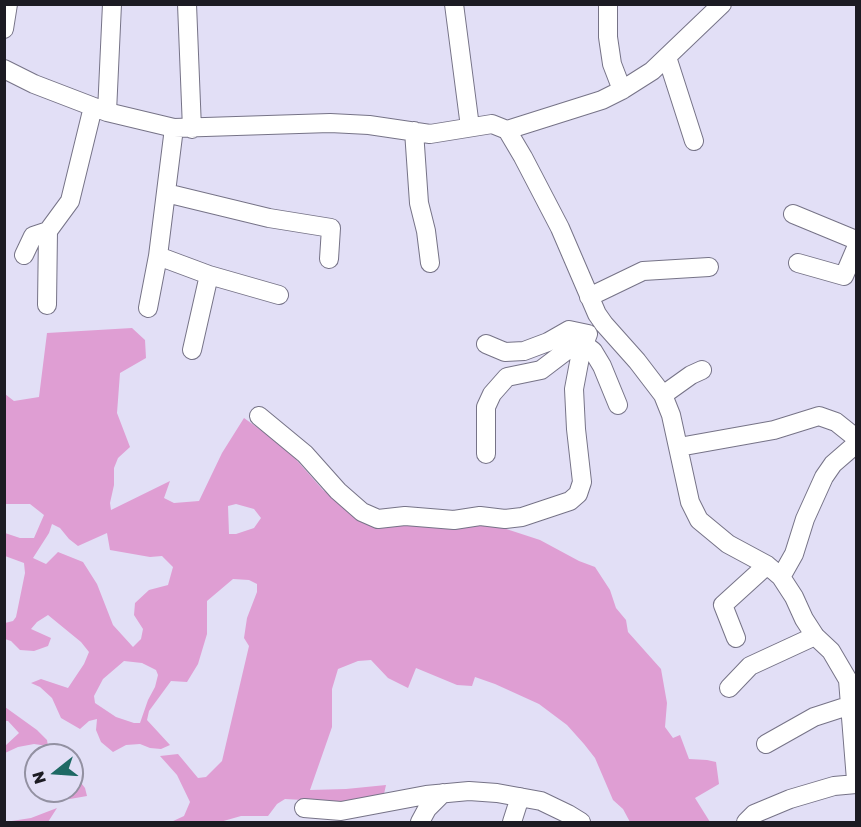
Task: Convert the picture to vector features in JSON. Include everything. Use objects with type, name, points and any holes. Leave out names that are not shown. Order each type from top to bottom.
[{"type":"street","points":[[4,29],[8,4]]},
{"type":"street","points":[[24,255],[33,236],[48,231],[70,201],[100,110],[112,4]]},
{"type":"street","points":[[148,308],[158,256],[161,217],[183,129],[187,4]]},
{"type":"street","points":[[454,4],[470,127]]},
{"type":"street","points":[[608,4],[608,37],[612,64],[622,90]]},
{"type":"street","points":[[507,130],[602,100],[622,90],[652,71],[722,4]]},
{"type":"street","points":[[667,57],[694,141]]},
{"type":"street","points":[[4,69],[34,84],[100,110],[183,129],[330,123],[430,134],[492,124],[507,130],[560,228],[589,297],[604,324],[663,394],[671,415],[690,502],[699,520],[728,544],[767,565],[781,577],[815,636],[831,651],[848,680],[852,703],[856,782],[790,799],[754,813],[746,822]]},
{"type":"street","points":[[414,131],[418,203],[426,231],[430,263]]},
{"type":"street","points":[[166,193],[269,218],[331,228],[329,259]]},
{"type":"street","points":[[793,214],[856,240]]},
{"type":"street","points":[[47,305],[48,231]]},
{"type":"street","points":[[798,263],[844,276],[856,248]]},
{"type":"street","points":[[158,256],[209,275],[279,295]]},
{"type":"street","points":[[589,297],[643,271],[709,267]]},
{"type":"street","points":[[192,350],[209,275]]},
{"type":"street","points":[[486,454],[486,407],[492,394],[507,377],[541,370],[604,324]]},
{"type":"street","points":[[486,344],[505,352],[524,351],[548,342],[569,330],[586,339],[602,366],[618,405]]},
{"type":"street","points":[[259,416],[305,454],[338,491],[368,516],[378,519],[416,516],[454,520],[480,516],[505,519],[522,516],[570,501],[578,494],[582,482],[574,389],[586,339]]},
{"type":"street","points":[[663,394],[702,370]]},
{"type":"street","points":[[679,447],[774,430],[819,416],[836,422],[856,438]]},
{"type":"street","points":[[781,577],[794,554],[805,519],[824,477],[833,464],[856,444]]},
{"type":"street","points":[[736,638],[723,605],[767,565]]},
{"type":"street","points":[[729,687],[750,666],[815,636]]},
{"type":"street","points":[[766,744],[814,717],[852,703]]},
{"type":"street","points":[[304,808],[341,811],[443,793],[469,791],[541,801],[580,822]]},
{"type":"street","points":[[420,822],[427,809],[443,793]]},
{"type":"street","points":[[513,822],[520,797]]},
{"type":"shaded area","points":[[132,328],[145,340],[146,358],[120,373],[117,413],[130,447],[118,458],[114,468],[111,510],[170,481],[164,498],[174,503],[199,501],[222,453],[244,418],[286,448],[323,490],[365,520],[453,526],[494,525],[540,540],[595,567],[610,590],[616,608],[626,620],[628,632],[661,669],[667,703],[665,727],[673,738],[680,735],[689,759],[716,762],[719,784],[695,798],[710,822],[630,822],[623,809],[613,800],[595,758],[567,725],[539,704],[475,677],[472,686],[457,685],[416,668],[408,688],[388,678],[371,660],[358,661],[338,669],[332,689],[332,727],[310,790],[386,785],[384,794],[338,802],[285,799],[277,804],[268,816],[241,816],[220,822],[171,822],[184,816],[190,802],[177,775],[160,756],[178,754],[198,778],[206,777],[222,761],[249,646],[244,638],[247,618],[257,592],[257,584],[249,580],[233,579],[207,601],[207,634],[198,664],[187,682],[171,681],[149,711],[147,720],[170,745],[161,749],[140,744],[126,745],[113,752],[101,742],[96,730],[97,719],[89,721],[80,729],[61,718],[52,698],[40,687],[31,683],[41,679],[68,688],[89,652],[81,642],[48,615],[31,629],[51,638],[48,646],[34,651],[20,650],[11,641],[5,639],[5,623],[13,621],[16,617],[25,573],[24,563],[5,556],[5,533],[20,538],[34,538],[44,515],[30,504],[5,504],[5,394],[14,401],[39,397],[47,333]],"holes":[[[236,504],[254,509],[261,518],[254,528],[229,534],[228,506]],[[52,524],[60,528],[78,546],[107,533],[110,550],[150,557],[162,556],[173,567],[168,585],[149,590],[135,603],[134,615],[143,629],[141,639],[133,647],[113,625],[97,584],[83,562],[58,552],[46,564],[33,558]],[[124,661],[142,663],[156,670],[158,675],[155,687],[140,723],[116,717],[95,703],[94,696],[103,679]]]},
{"type":"shaded area","points":[[5,707],[37,730],[48,743],[24,743],[24,746],[5,753],[5,746],[19,733],[8,721],[5,721]]},
{"type":"shaded area","points":[[57,808],[48,822],[5,822],[31,818]]}]
